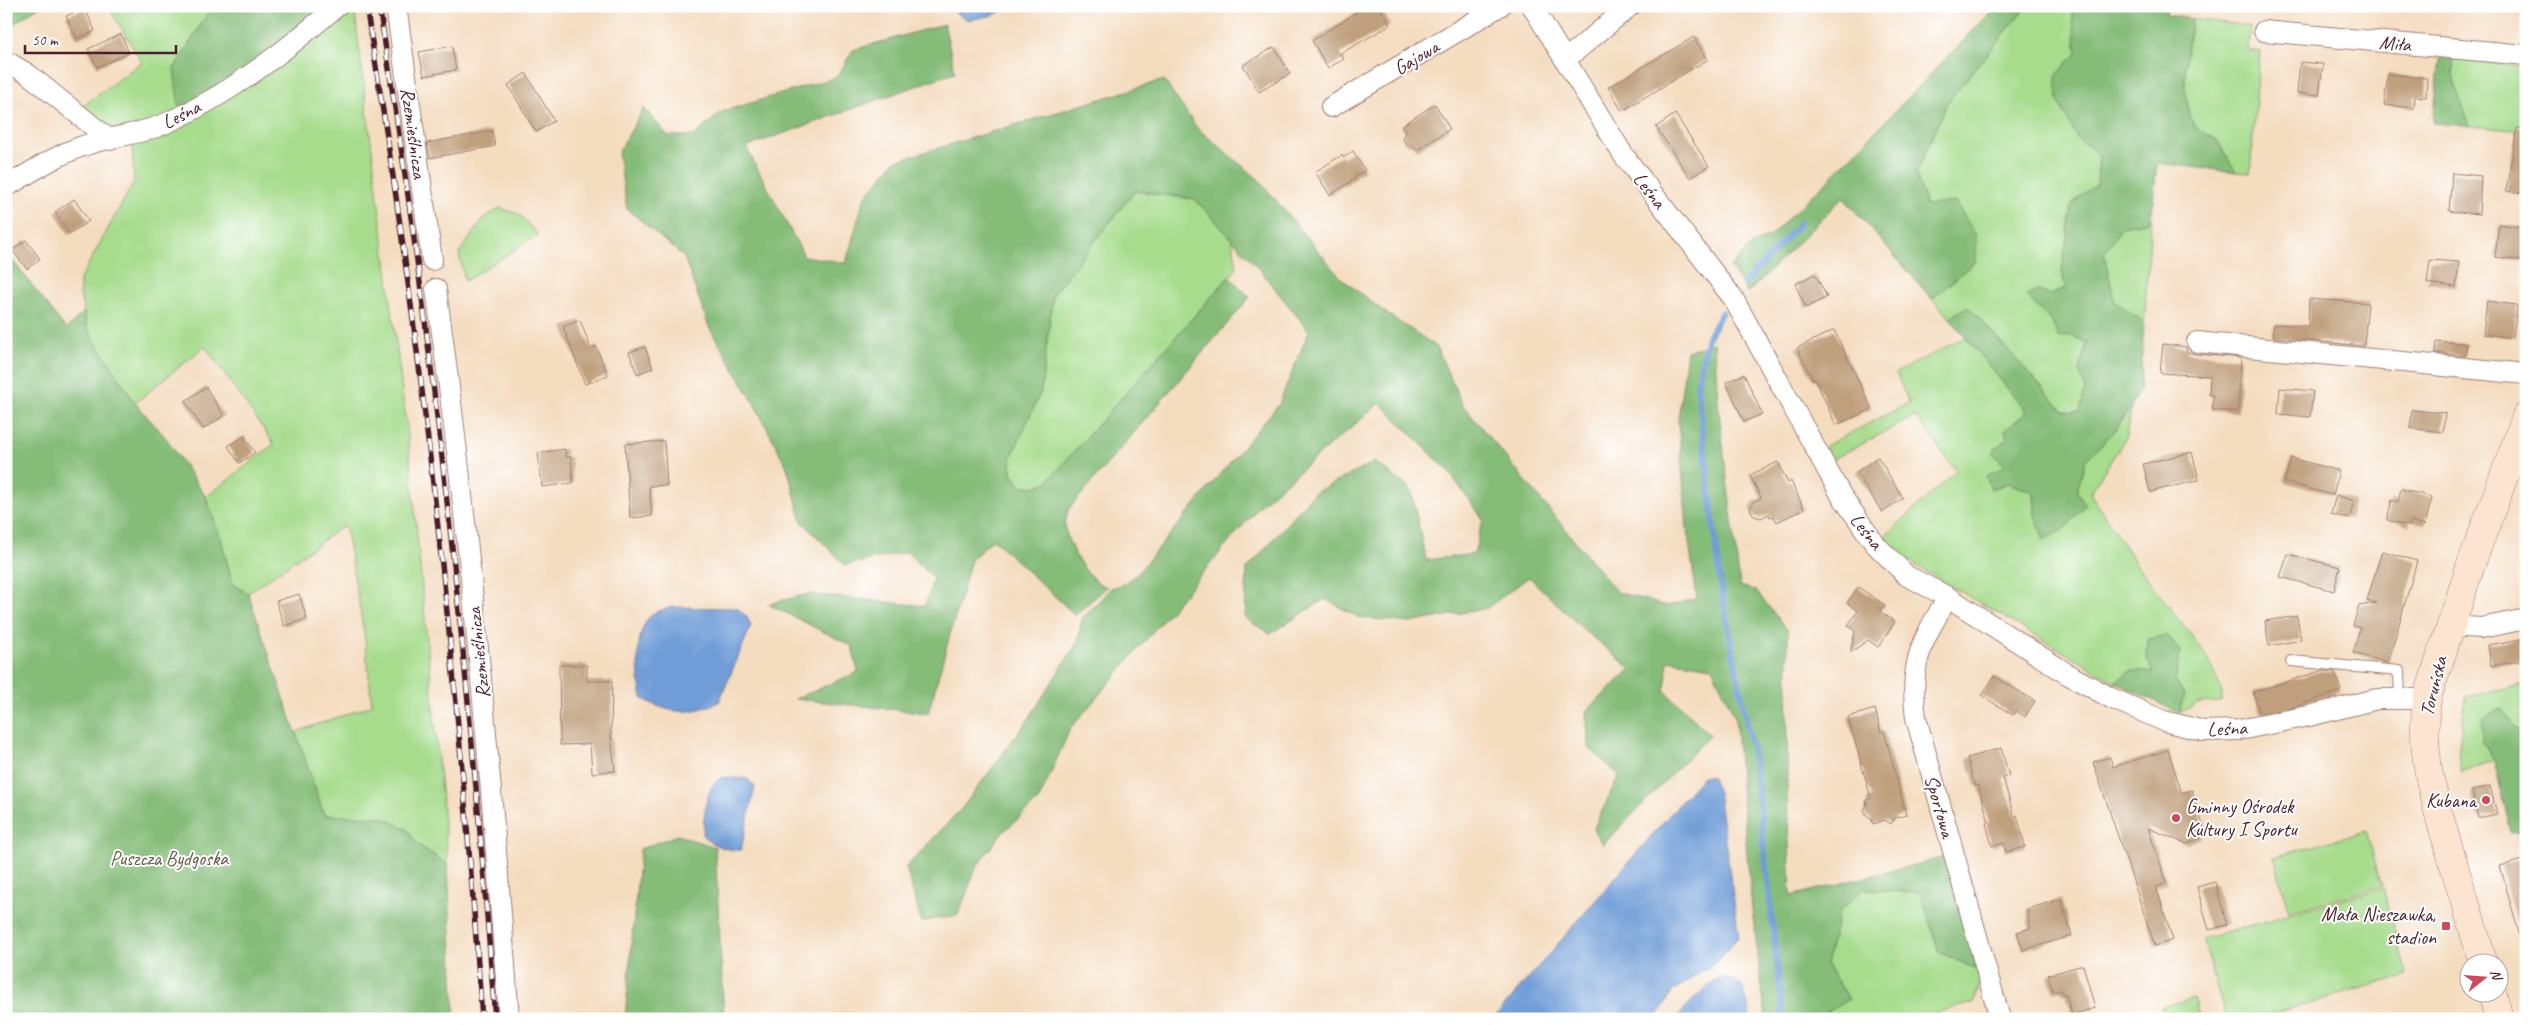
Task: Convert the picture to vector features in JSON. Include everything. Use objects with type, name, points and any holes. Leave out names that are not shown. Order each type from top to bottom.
[{"type":"main road","name":"Toruńska","points":[[2480,952],[2432,790],[2423,734],[2413,698],[2450,626],[2526,417]]},
{"type":"main road","points":[[2495,1002],[2500,1019]]},
{"type":"street","name":"Leśna","points":[[6,187],[66,152],[162,125],[207,101],[308,33],[337,6]]},
{"type":"street","name":"Rzemieślnicza","points":[[396,6],[432,260]]},
{"type":"street","name":"Gajowa","points":[[1331,107],[1500,6]]},
{"type":"street","name":"Leśna","points":[[1532,6],[1566,58],[1624,156],[1733,298],[1841,495],[1875,544],[1908,576],[1948,597],[2069,675],[2111,698],[2164,721],[2204,730],[2240,730],[2309,716],[2377,699],[2413,698]]},
{"type":"street","points":[[1566,58],[1630,6]]},
{"type":"street","name":"Miła","points":[[2264,31],[2526,55]]},
{"type":"street","points":[[6,60],[28,74],[110,140]]},
{"type":"street","name":"Rzemieślnicza","points":[[436,289],[457,439],[489,758],[509,1019]]},
{"type":"street","points":[[2197,342],[2526,374]]},
{"type":"street","name":"Sportowa","points":[[1948,597],[1922,640],[1914,668],[1912,694],[1916,718],[2000,1019]]},
{"type":"street","points":[[2450,626],[2480,628],[2526,619]]},
{"type":"lane","points":[[2290,661],[2399,671],[2413,698]]},
{"type":"green space","points":[[6,6],[40,6],[6,29]]},
{"type":"green space","points":[[108,6],[212,6],[174,69],[337,6],[354,6],[408,438],[448,865],[416,843],[407,829],[381,817],[324,815],[296,732],[372,705],[364,632],[345,525],[248,593],[233,585],[221,539],[206,497],[274,444],[205,346],[135,403],[88,330],[80,295],[80,279],[134,182],[132,134],[110,140],[75,112],[142,62]]},
{"type":"green space","points":[[212,6],[337,6],[180,117],[174,69]]},
{"type":"green space","points":[[1997,6],[2027,6],[1947,103],[1916,174],[1926,205],[1955,202],[1976,235],[1976,261],[1932,299],[1843,197],[1748,293],[1730,267],[1752,244],[1769,237],[1828,180]]},
{"type":"green space","points":[[2027,6],[2071,6],[2073,8],[2077,53],[2056,75],[2077,138],[2099,155],[2097,183],[2072,204],[2062,271],[2065,288],[2050,295],[2037,291],[2026,296],[2052,322],[2058,337],[2072,336],[2087,343],[2079,370],[2085,389],[2080,413],[2063,411],[1968,306],[1950,318],[1932,299],[1976,261],[1926,206],[1916,174],[1947,103]]},
{"type":"green space","points":[[2071,6],[2165,6],[2167,15],[2192,19],[2185,73],[2189,112],[2194,127],[2217,140],[2236,172],[2157,163],[2151,221],[2122,226],[2104,253],[2114,300],[2144,323],[2140,390],[2113,433],[2085,461],[2077,491],[2085,505],[2064,530],[2044,540],[2035,515],[2034,492],[2008,483],[1991,489],[1986,476],[2005,466],[1992,452],[2007,438],[2005,430],[2027,412],[1950,318],[1968,306],[2063,411],[2080,412],[2085,389],[2079,370],[2087,343],[2072,336],[2058,337],[2052,322],[2026,296],[2037,291],[2050,295],[2065,288],[2062,271],[2072,204],[2097,183],[2099,155],[2077,138],[2058,101],[2056,75],[2077,53]]},
{"type":"green space","points":[[2192,19],[2250,26],[2248,50],[2260,52],[2250,173],[2236,172],[2217,140],[2194,127],[2189,112],[2185,86],[2186,61]]},
{"type":"green space","points":[[944,24],[955,72],[746,147],[804,256],[846,263],[864,198],[895,161],[1164,80],[1197,128],[1258,179],[1342,279],[1390,316],[1436,346],[1462,404],[1617,592],[1667,606],[1697,599],[1687,528],[1678,420],[1687,351],[1714,343],[1719,413],[1740,586],[1756,591],[1788,631],[1787,794],[1791,896],[1946,857],[1978,970],[1939,952],[1921,893],[1863,889],[1839,913],[1826,964],[1849,999],[1815,1019],[1766,1019],[1752,909],[1735,717],[1712,667],[1668,660],[1665,691],[1710,735],[1603,845],[1593,830],[1619,775],[1589,748],[1586,711],[1631,669],[1585,631],[1529,577],[1487,608],[1410,623],[1358,617],[1325,599],[1270,634],[1245,618],[1247,569],[1314,493],[1375,462],[1411,489],[1426,560],[1474,554],[1483,519],[1449,472],[1380,403],[1262,503],[1070,729],[1039,800],[1001,834],[976,868],[958,915],[921,922],[906,867],[963,807],[1028,720],[1078,641],[1082,619],[1111,588],[1123,584],[1136,575],[1279,404],[1309,331],[1260,270],[1195,199],[1135,191],[1053,294],[1041,391],[1011,458],[1012,474],[1020,485],[1034,487],[1046,483],[1229,277],[1250,297],[1068,510],[1065,526],[1074,552],[1086,571],[1100,584],[1107,587],[1075,615],[993,539],[971,560],[928,713],[795,699],[858,672],[852,646],[768,604],[808,594],[925,606],[933,578],[907,552],[845,565],[802,522],[787,467],[754,403],[709,327],[684,257],[627,209],[618,153],[644,108],[668,136],[694,136],[721,112],[837,77],[853,50]]},
{"type":"green space","points":[[2440,58],[2453,59],[2455,86],[2470,126],[2433,123]]},
{"type":"green space","points":[[2453,59],[2526,67],[2524,131],[2470,126],[2455,86]]},
{"type":"green space","points":[[1135,191],[1195,199],[1232,239],[1237,268],[1046,483],[1034,487],[1020,485],[1012,474],[1011,458],[1041,391],[1053,294]]},
{"type":"green space","points":[[500,208],[520,215],[538,235],[465,281],[459,253],[484,218]]},
{"type":"green space","points":[[2151,221],[2144,323],[2114,300],[2104,253],[2122,226]]},
{"type":"green space","name":"Puszcza Bydgoska","points":[[6,252],[66,329],[84,312],[88,330],[135,403],[166,438],[206,497],[221,539],[233,585],[248,593],[324,815],[381,817],[407,829],[416,843],[448,865],[455,1019],[6,1019]]},
{"type":"green space","points":[[1965,337],[2027,412],[2005,430],[2007,438],[1992,452],[2006,466],[1986,476],[1991,489],[2008,483],[2034,492],[2035,515],[2044,540],[2077,491],[2085,461],[2113,433],[2132,406],[2125,439],[2090,493],[2139,568],[2207,656],[2222,692],[2221,702],[2197,703],[2179,713],[2184,695],[2175,681],[2180,651],[2155,672],[2130,672],[2115,682],[1917,566],[1881,540],[1956,471],[1916,416],[1831,460],[1825,446],[1909,403],[1896,373]]},
{"type":"green space","points":[[2167,635],[2180,651],[2175,680],[2184,695],[2179,713],[2115,682],[2130,671],[2154,672],[2147,659],[2148,639]]},
{"type":"green space","points":[[2526,685],[2526,734],[2513,727],[2502,709],[2482,742],[2494,760],[2461,772],[2458,755],[2465,697]]},
{"type":"green space","points":[[2502,708],[2513,727],[2526,734],[2526,831],[2511,832],[2494,760],[2482,742],[2482,719]]},
{"type":"green space","points":[[2366,831],[2382,886],[2289,912],[2274,857]]},
{"type":"green space","points":[[677,835],[715,847],[724,1019],[625,1019],[640,849]]},
{"type":"green space","points":[[2383,888],[2407,975],[2255,1019],[2226,1019],[2203,939]]},
{"type":"green space","points":[[1863,889],[1921,893],[1939,952],[1978,970],[1981,982],[1973,1003],[1912,1019],[1815,1019],[1849,999],[1826,964],[1839,913]]},
{"type":"green space","points":[[2194,998],[2200,1019],[2164,1019],[2161,1007]]},
{"type":"water","points":[[951,6],[1010,6],[994,15],[968,20],[956,13]]},
{"type":"water","points":[[673,607],[737,608],[747,617],[751,626],[719,702],[698,709],[680,711],[662,708],[642,698],[638,653],[642,629],[654,613]]},
{"type":"water","points":[[1703,776],[1712,777],[1718,792],[1739,936],[1717,962],[1673,991],[1656,1019],[1493,1019]]},
{"type":"water","points":[[723,777],[748,779],[755,787],[741,850],[720,847],[703,836],[706,803],[709,794],[712,787]]},
{"type":"water","points":[[1725,976],[1742,985],[1750,1012],[1748,1019],[1677,1019],[1698,994]]},
{"type":"building","points":[[1366,6],[1379,6],[1390,25],[1340,54],[1344,59],[1328,68],[1312,41]]},
{"type":"building","points":[[85,8],[95,31],[77,39],[66,16]]},
{"type":"building","points":[[121,34],[129,53],[97,67],[88,49]]},
{"type":"building","points":[[1694,37],[1707,60],[1622,111],[1608,87]]},
{"type":"building","points":[[452,46],[456,70],[424,76],[419,52]]},
{"type":"building","points":[[1274,47],[1290,74],[1259,92],[1243,65]]},
{"type":"building","points":[[2300,62],[2323,64],[2319,95],[2297,93]]},
{"type":"building","points":[[526,73],[554,121],[536,132],[508,85]]},
{"type":"building","points":[[2388,74],[2427,78],[2426,97],[2415,96],[2414,108],[2384,105]]},
{"type":"building","points":[[1435,104],[1450,129],[1417,150],[1414,146],[1406,144],[1403,139],[1405,131],[1401,126]]},
{"type":"building","points":[[1675,114],[1709,166],[1690,178],[1656,127]]},
{"type":"building","points":[[2517,128],[2526,128],[2526,188],[2523,188],[2523,193],[2506,191]]},
{"type":"building","points":[[492,131],[495,146],[430,158],[427,143]]},
{"type":"building","points":[[1353,151],[1365,170],[1330,195],[1315,172],[1342,155],[1343,158]]},
{"type":"building","points":[[2452,173],[2481,176],[2479,214],[2449,211]]},
{"type":"building","points":[[74,199],[89,221],[69,234],[55,212]]},
{"type":"building","points":[[2499,224],[2526,228],[2526,261],[2495,257]]},
{"type":"building","points":[[26,240],[40,259],[27,269],[12,250]]},
{"type":"building","points":[[2430,260],[2459,262],[2456,287],[2427,283]]},
{"type":"building","points":[[1815,274],[1827,297],[1806,308],[1795,284]]},
{"type":"building","points":[[2309,299],[2368,303],[2364,346],[2273,337],[2274,324],[2308,326]]},
{"type":"building","points":[[2487,301],[2517,305],[2513,338],[2483,334]]},
{"type":"building","points":[[580,320],[591,349],[596,346],[608,375],[585,384],[563,327]]},
{"type":"building","points":[[1834,330],[1872,409],[1836,425],[1815,379],[1813,380],[1797,348]]},
{"type":"building","points":[[2436,341],[2467,344],[2465,356],[2435,353]]},
{"type":"building","points":[[2163,344],[2186,347],[2187,352],[2196,354],[2241,358],[2238,412],[2212,410],[2213,395],[2209,395],[2210,376],[2160,373]]},
{"type":"building","points":[[645,347],[653,368],[637,374],[629,352]]},
{"type":"building","points":[[1744,374],[1762,414],[1744,422],[1726,382]]},
{"type":"building","points":[[206,387],[224,416],[203,429],[185,401]]},
{"type":"building","points":[[2280,388],[2313,391],[2310,417],[2278,414]]},
{"type":"building","points":[[2412,410],[2445,413],[2443,432],[2410,428]]},
{"type":"building","points":[[244,436],[255,453],[239,463],[228,446]]},
{"type":"building","points":[[664,441],[667,485],[649,486],[652,516],[630,518],[625,444]]},
{"type":"building","points":[[565,449],[566,457],[571,457],[573,483],[542,487],[538,453]]},
{"type":"building","points":[[2192,452],[2199,480],[2150,492],[2143,464]]},
{"type":"building","points":[[1878,457],[1903,498],[1882,512],[1856,472]]},
{"type":"building","points":[[2291,458],[2339,471],[2333,495],[2284,482]]},
{"type":"building","points":[[1778,462],[1788,483],[1791,481],[1804,509],[1777,522],[1769,514],[1761,518],[1754,516],[1750,509],[1753,502],[1761,498],[1750,475]]},
{"type":"building","points":[[2401,489],[2432,497],[2425,525],[2410,521],[2409,526],[2387,520],[2392,500],[2398,502]]},
{"type":"building","points":[[2336,495],[2354,501],[2349,519],[2331,514]]},
{"type":"building","points":[[2382,551],[2417,561],[2388,663],[2353,653],[2360,628],[2353,626],[2359,606],[2377,603],[2367,600]]},
{"type":"building","points":[[2288,554],[2340,567],[2334,591],[2280,577]]},
{"type":"building","points":[[1858,587],[1885,605],[1880,611],[1895,622],[1878,647],[1868,640],[1851,652],[1855,631],[1848,625],[1858,611],[1847,603]]},
{"type":"building","points":[[299,594],[307,619],[284,626],[276,601]]},
{"type":"building","points":[[2297,616],[2301,640],[2269,646],[2265,621]]},
{"type":"building","points":[[2526,638],[2526,660],[2491,666],[2488,645]]},
{"type":"building","points":[[559,665],[587,665],[587,681],[612,681],[611,736],[615,771],[592,773],[590,744],[560,745]]},
{"type":"building","points":[[2321,671],[2335,672],[2341,691],[2291,708],[2260,714],[2253,692]]},
{"type":"building","points":[[1994,676],[2035,701],[2025,717],[2016,711],[2013,715],[1982,696]]},
{"type":"building","points":[[1875,709],[1881,732],[1884,731],[1906,815],[1895,818],[1891,824],[1885,820],[1873,824],[1871,819],[1866,816],[1864,810],[1867,805],[1866,800],[1871,798],[1848,717]]},
{"type":"building","points":[[2001,748],[2009,776],[2003,778],[2014,816],[2017,815],[2025,847],[2006,852],[2004,843],[1992,846],[1986,823],[1989,822],[1978,785],[1975,786],[1967,758]]},
{"type":"building","points":[[2168,750],[2182,793],[2192,790],[2204,828],[2200,838],[2187,844],[2148,828],[2167,883],[2156,887],[2173,940],[2155,946],[2093,762],[2110,757],[2113,767]]},
{"type":"building","points":[[2490,786],[2497,814],[2478,818],[2472,791]]},
{"type":"building","points":[[2526,859],[2526,939],[2521,940],[2500,866]]},
{"type":"building","points":[[2215,882],[2227,925],[2209,930],[2197,887]]},
{"type":"building","points":[[2061,899],[2072,936],[2023,950],[2017,932],[2030,928],[2027,909]]},
{"type":"building","points":[[2083,965],[2095,1008],[2072,1015],[2066,994],[2063,995],[2061,990],[2053,992],[2048,975]]},
{"type":"waterway","points":[[1744,284],[1800,223]]},
{"type":"waterway","points":[[1722,312],[1708,337],[1697,384],[1722,595],[1755,766],[1783,1019]]},
{"type":"railway","points":[[366,6],[405,258],[436,511],[462,765],[482,1019]]},
{"type":"railway","points":[[379,6],[417,258],[448,511],[474,765],[495,1019]]},
{"type":"place","name":"Kubana","points":[[2486,800]]},
{"type":"place","name":"Gminny Ośrodek Kultury I Sportu","points":[[2176,818]]},
{"type":"place","name":"Mała Nieszawka, stadion","points":[[2446,926]]}]
